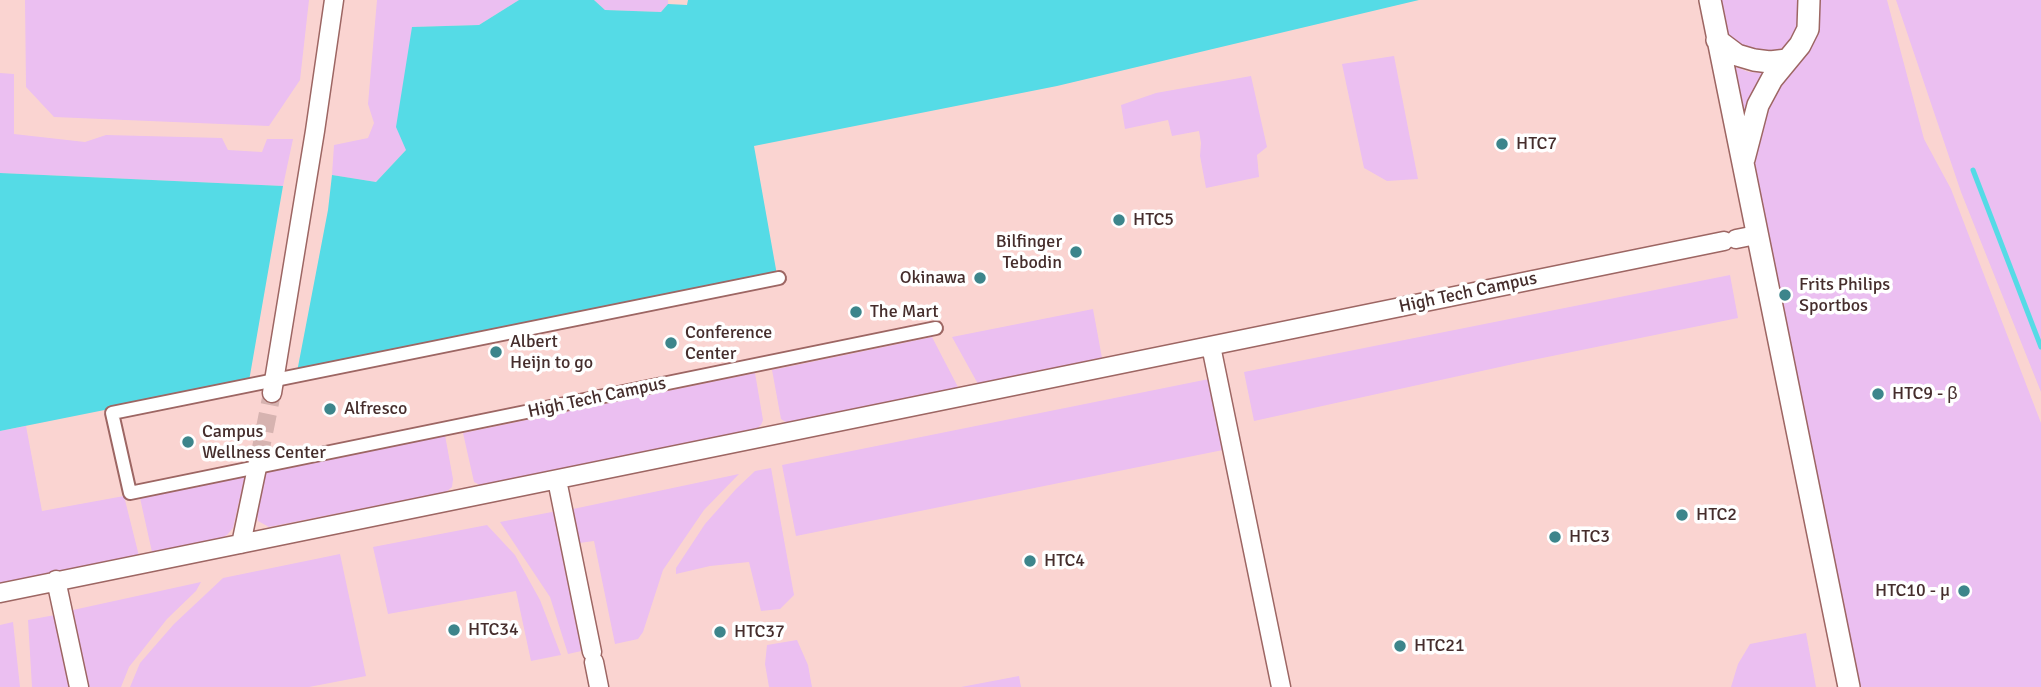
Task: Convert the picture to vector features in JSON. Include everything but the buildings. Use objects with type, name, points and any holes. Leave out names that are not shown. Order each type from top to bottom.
[{"type":"street","points":[[274,387],[334,0]]},
{"type":"street","points":[[1710,0],[1742,166]]},
{"type":"street","points":[[1809,0],[1808,29],[1800,45],[1772,79],[1758,105],[1742,166],[1739,238],[1849,687]]},
{"type":"street","points":[[1717,40],[1737,55],[1754,60],[1787,60]]},
{"type":"street","name":"High Tech Campus","points":[[0,593],[1739,238]]},
{"type":"street","name":"High Tech Campus","points":[[779,278],[274,387],[112,413],[130,493],[258,463],[936,328]]},
{"type":"street","points":[[1211,346],[1281,687]]},
{"type":"street","points":[[241,544],[258,463]]},
{"type":"street","points":[[557,480],[599,687]]},
{"type":"street","points":[[56,580],[79,687]]},
{"type":"shaded area","points":[[25,0],[309,0],[300,80],[269,126],[54,117],[26,87]]},
{"type":"shaded area","points":[[377,0],[519,0],[479,25],[412,27],[406,150],[376,182],[332,175],[334,145],[368,138],[374,123],[368,104]]},
{"type":"shaded area","points":[[594,0],[668,0],[668,4],[661,12],[605,10]]},
{"type":"shaded area","points":[[1718,0],[1800,0],[1800,20],[1796,37],[1784,47],[1770,53],[1758,54],[1731,41],[1724,31]]},
{"type":"shaded area","points":[[1818,0],[1887,0],[1924,139],[1951,189],[2041,423],[2041,687],[1858,687],[1755,185],[1754,161],[1762,122]]},
{"type":"shaded area","points":[[1896,0],[2041,0],[2041,392],[1961,192]]},
{"type":"shaded area","points":[[1394,56],[1418,179],[1387,181],[1364,168],[1342,64]]},
{"type":"shaded area","points":[[1730,65],[1749,72],[1767,73],[1743,123]]},
{"type":"shaded area","points":[[0,73],[14,74],[14,134],[85,142],[106,135],[222,138],[228,150],[262,152],[267,139],[293,139],[283,186],[0,173]]},
{"type":"shaded area","points":[[1251,76],[1267,147],[1257,155],[1259,177],[1206,188],[1199,131],[1172,136],[1168,120],[1125,129],[1121,105],[1156,93]]},
{"type":"shaded area","points":[[1730,275],[1738,318],[1254,421],[1244,372]]},
{"type":"shaded area","points":[[1093,309],[1102,358],[978,384],[952,337]]},
{"type":"shaded area","points":[[932,337],[959,389],[787,423],[781,419],[772,370]]},
{"type":"shaded area","points":[[755,373],[763,420],[754,431],[480,485],[474,482],[463,433]]},
{"type":"shaded area","points":[[1209,379],[1223,450],[796,536],[782,465]]},
{"type":"shaded area","points":[[26,426],[42,511],[124,496],[140,560],[0,586],[0,431]]},
{"type":"shaded area","points":[[445,435],[453,479],[452,487],[446,492],[269,527],[258,521],[264,472]]},
{"type":"shaded area","points":[[771,468],[794,595],[780,609],[761,611],[749,562],[710,566],[676,574],[676,568],[705,524],[736,489],[755,471]]},
{"type":"shaded area","points":[[739,474],[704,510],[663,570],[643,632],[638,639],[615,644],[594,541],[579,543],[573,509]]},
{"type":"shaded area","points":[[245,476],[233,528],[227,535],[219,539],[152,552],[140,498]]},
{"type":"shaded area","points":[[557,511],[586,650],[568,654],[550,597],[500,522]]},
{"type":"shaded area","points":[[487,525],[515,555],[540,600],[561,655],[531,661],[516,591],[388,614],[373,547]]},
{"type":"shaded area","points":[[340,554],[366,676],[309,687],[130,687],[140,663],[174,624],[223,578]]},
{"type":"shaded area","points":[[201,582],[129,667],[121,687],[88,687],[73,610]]},
{"type":"shaded area","points":[[55,615],[69,687],[32,687],[28,620]]},
{"type":"shaded area","points":[[13,622],[20,687],[0,687],[0,625]]},
{"type":"shaded area","points":[[1806,633],[1816,687],[1731,687],[1738,664],[1750,644]]},
{"type":"shaded area","points":[[797,640],[808,665],[812,687],[769,687],[765,664],[767,645]]},
{"type":"shaded area","points":[[1019,676],[1021,687],[961,687]]},
{"type":"water","points":[[519,0],[594,0],[605,10],[661,12],[668,4],[687,5],[688,0],[1419,0],[1057,86],[754,146],[777,275],[297,372],[328,210],[332,175],[376,182],[406,150],[396,127],[412,27],[479,25]]},
{"type":"water","points":[[0,173],[283,186],[249,381],[0,431]]},
{"type":"waterway","points":[[1973,170],[2041,347]]},
{"type":"tunnel","points":[[259,458],[272,393]]},
{"type":"place","name":"HTC7","points":[[1502,144]]},
{"type":"place","name":"HTC5","points":[[1119,220]]},
{"type":"place","name":"Bilfinger Tebodin","points":[[1076,252]]},
{"type":"place","name":"Okinawa","points":[[980,278]]},
{"type":"place","name":"Frits Philips Sportbos","points":[[1785,295]]},
{"type":"place","name":"The Mart","points":[[856,312]]},
{"type":"place","name":"Conference Center","points":[[671,343]]},
{"type":"place","name":"Albert Heijn to go","points":[[496,352]]},
{"type":"place","name":"HTC9 - β","points":[[1878,394]]},
{"type":"place","name":"Alfresco","points":[[330,409]]},
{"type":"place","name":"Campus Wellness Center","points":[[188,442]]},
{"type":"place","name":"HTC2","points":[[1682,515]]},
{"type":"place","name":"HTC3","points":[[1555,537]]},
{"type":"place","name":"HTC4","points":[[1030,561]]},
{"type":"place","name":"HTC10 - μ","points":[[1964,591]]},
{"type":"place","name":"HTC34","points":[[454,630]]},
{"type":"place","name":"HTC37","points":[[720,632]]},
{"type":"place","name":"HTC21","points":[[1400,646]]}]
